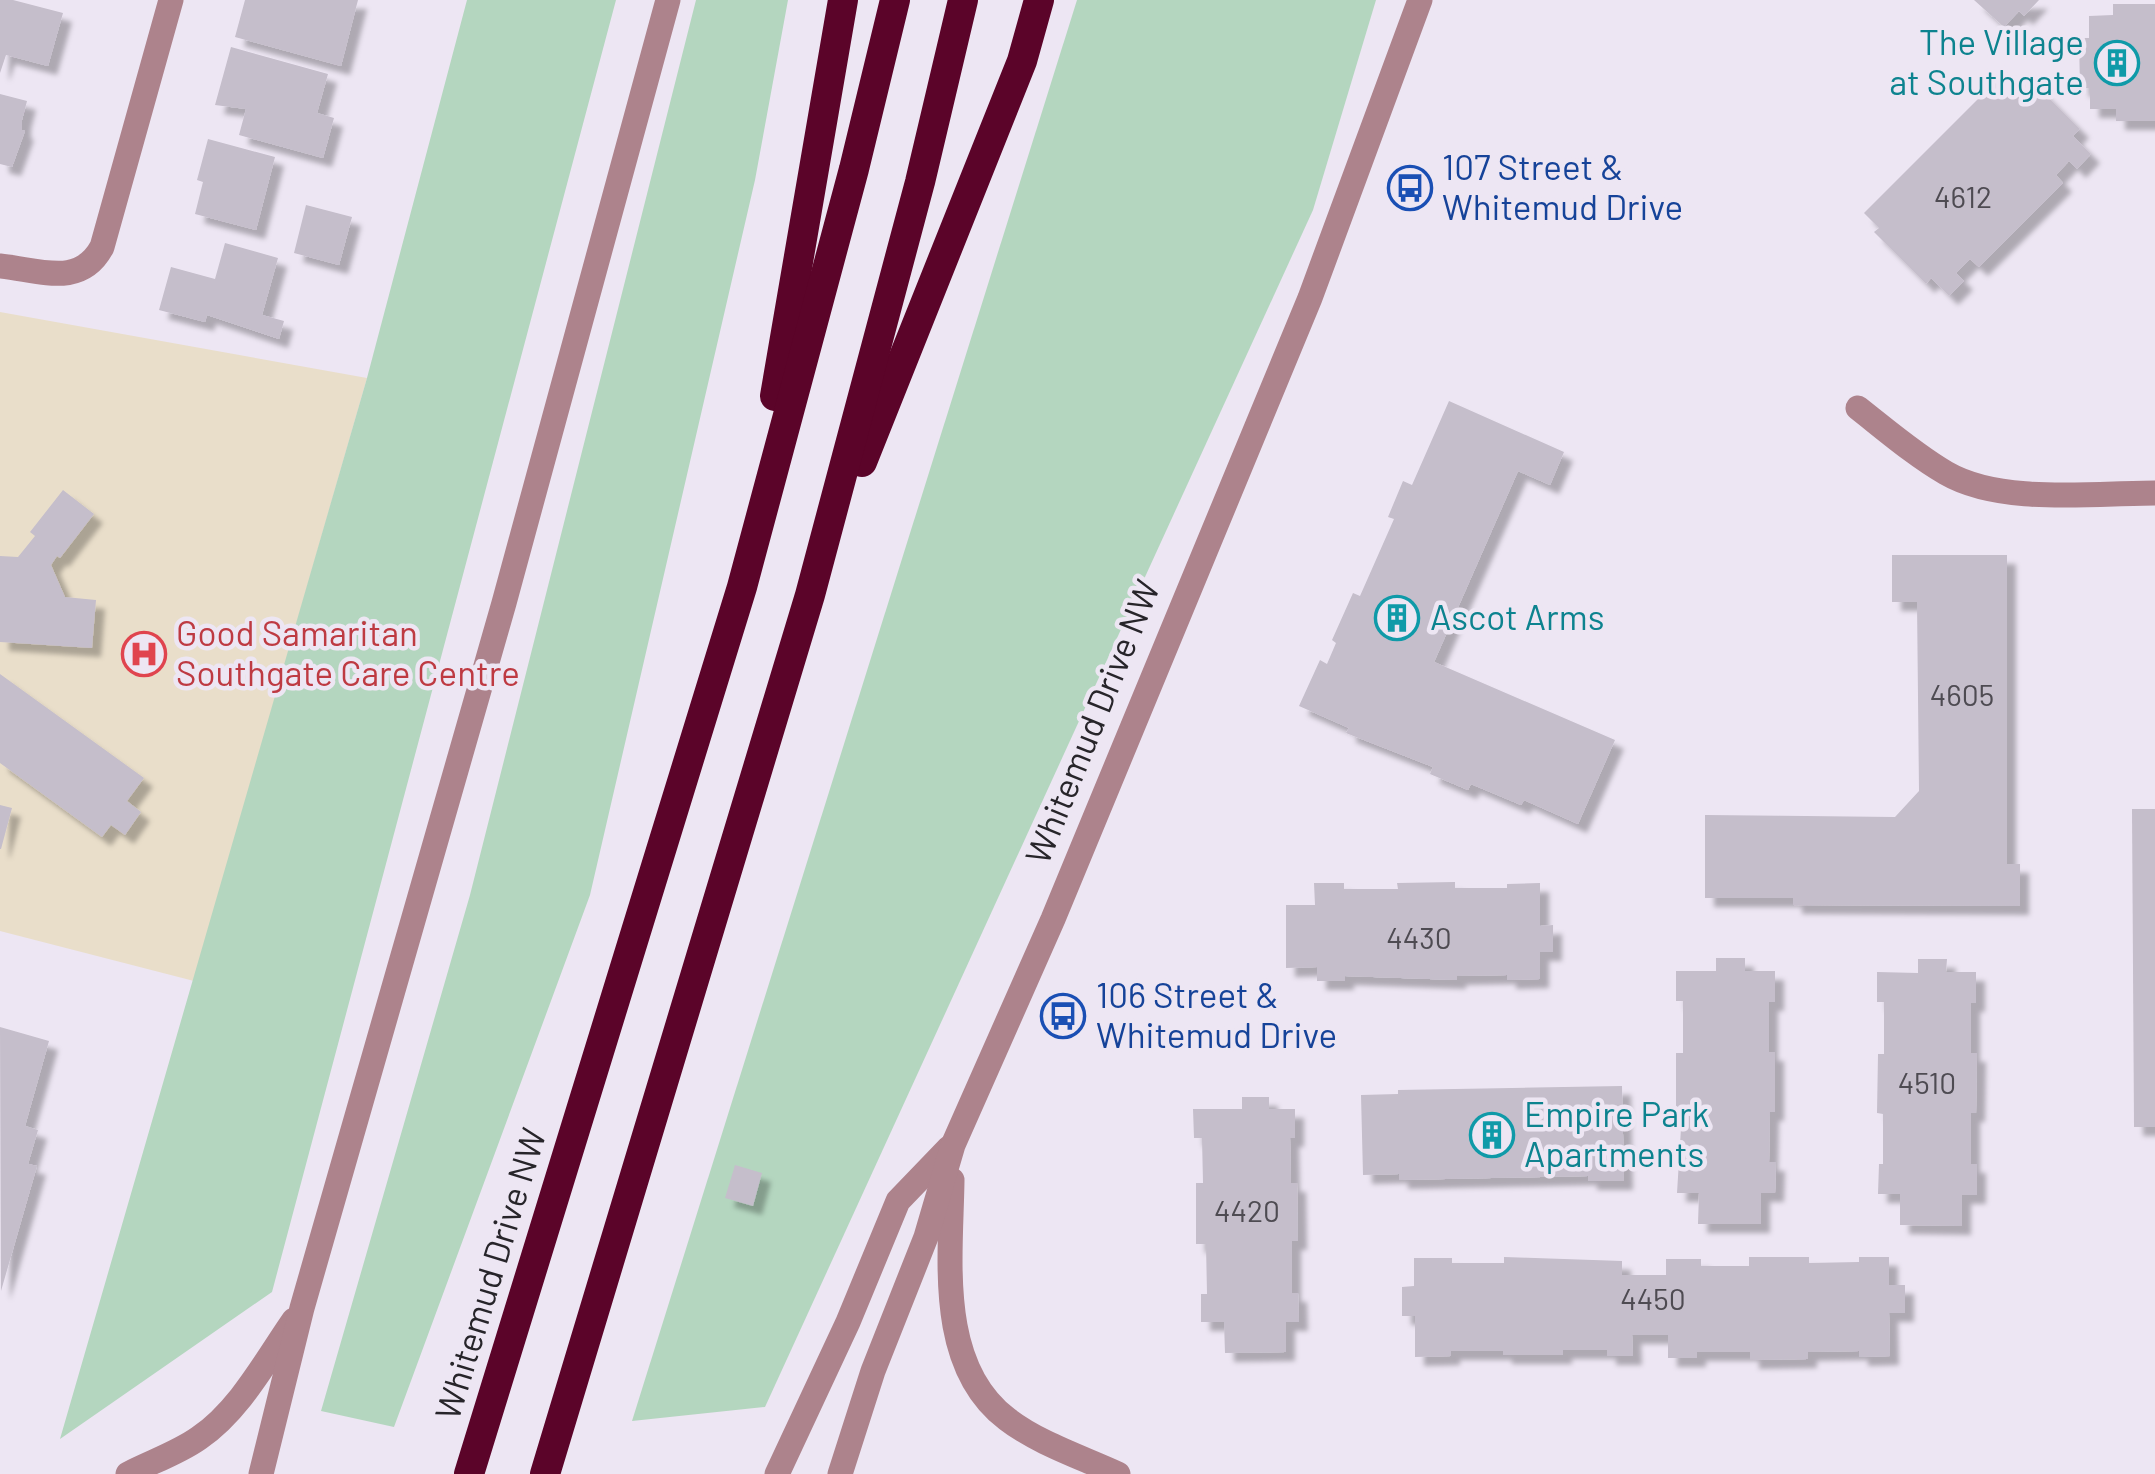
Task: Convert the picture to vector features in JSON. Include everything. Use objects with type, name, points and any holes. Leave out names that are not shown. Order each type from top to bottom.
[{"type":"highway","points":[[742,587],[842,0]]},
{"type":"highway","name":"Whitemud Drive NW","points":[[469,1474],[742,587],[895,0]]},
{"type":"highway","points":[[545,1474],[810,595],[920,182],[963,0]]},
{"type":"highway","points":[[810,595],[1022,61],[1039,0]]},
{"type":"street","points":[[0,266],[75,274],[92,264],[102,247],[170,0]]},
{"type":"street","points":[[261,1474],[302,1308],[504,603],[668,0]]},
{"type":"street","name":"Whitemud Drive NW","points":[[840,1474],[873,1371],[926,1237],[953,1145],[1053,919],[1310,298],[1420,0]]},
{"type":"street","points":[[1858,408],[1948,474],[1985,486],[2021,493],[2155,493]]},
{"type":"street","points":[[777,1474],[898,1201],[953,1145]]},
{"type":"street","points":[[953,1145],[954,1316],[959,1349],[970,1375],[984,1397],[1008,1420],[1118,1474]]},
{"type":"street","points":[[128,1474],[198,1439],[222,1419],[302,1308]]},
{"type":"shaded area","name":"Good Samaritan Southgate Care Centre","points":[[0,312],[367,378],[194,981],[0,931]]},
{"type":"green space","points":[[467,0],[616,0],[272,1292],[60,1439],[367,378]]},
{"type":"green space","points":[[696,0],[788,0],[755,180],[590,895],[394,1427],[321,1411],[470,895]]},
{"type":"green space","points":[[1077,0],[1376,0],[1313,210],[765,1407],[632,1421]]},
{"type":"building","points":[[0,0],[63,13],[48,66],[6,55],[0,73]]},
{"type":"building","points":[[245,0],[358,0],[341,66],[235,37]]},
{"type":"building","points":[[1974,0],[2039,0],[2024,16],[2019,11],[2004,27]]},
{"type":"building","name":"The Village at Southgate","points":[[2113,4],[2155,4],[2155,121],[2116,121],[2116,109],[2090,109],[2090,88],[2080,88],[2079,38],[2089,38],[2089,16],[2113,15]]},
{"type":"building","points":[[231,47],[328,74],[317,113],[334,118],[323,158],[239,135],[246,109],[215,105]]},
{"type":"building","points":[[2006,71],[2021,86],[2029,78],[2080,129],[2073,136],[2091,154],[2077,169],[2069,161],[2056,175],[2063,183],[1979,267],[1970,259],[1956,273],[1964,281],[1949,296],[1931,278],[1926,284],[1874,232],[1879,228],[1864,213]]},
{"type":"building","points":[[0,94],[27,101],[22,120],[25,131],[12,167],[0,164]]},
{"type":"building","points":[[208,139],[275,157],[256,230],[195,214],[203,182],[197,180]]},
{"type":"building","points":[[306,205],[352,217],[339,265],[294,253]]},
{"type":"building","points":[[225,243],[278,258],[262,315],[284,321],[279,339],[207,315],[205,322],[159,310],[171,267],[215,279]]},
{"type":"building","name":"Ascot Arms","points":[[1449,401],[1564,452],[1550,485],[1518,471],[1434,662],[1615,740],[1578,824],[1524,800],[1521,805],[1471,784],[1468,790],[1430,774],[1433,767],[1346,733],[1349,728],[1299,706],[1320,660],[1327,664],[1336,643],[1332,640],[1353,593],[1360,596],[1394,519],[1388,517],[1403,481],[1412,485]]},
{"type":"building","points":[[63,490],[94,514],[51,565],[65,597],[96,600],[92,648],[0,642],[0,556],[18,557],[35,536],[30,532]]},
{"type":"building","points":[[1892,555],[2007,555],[2007,864],[2020,864],[2020,906],[1793,905],[1793,898],[1705,898],[1705,815],[1895,817],[1919,791],[1917,602],[1892,602]]},
{"type":"building","points":[[0,674],[144,778],[127,801],[141,812],[125,835],[111,825],[102,837],[0,763]]},
{"type":"building","points":[[0,805],[12,808],[1,849],[0,849]]},
{"type":"building","points":[[2132,809],[2155,809],[2155,1127],[2134,1127]]},
{"type":"building","points":[[1455,882],[1455,888],[1507,888],[1507,884],[1540,883],[1540,926],[1553,925],[1553,952],[1540,952],[1540,979],[1507,980],[1507,975],[1457,976],[1457,980],[1345,976],[1345,981],[1317,981],[1317,967],[1286,968],[1286,905],[1315,905],[1314,883],[1344,883],[1344,889],[1398,889],[1397,883]]},
{"type":"building","points":[[1716,958],[1745,958],[1745,971],[1775,971],[1775,1002],[1769,1002],[1769,1052],[1775,1052],[1775,1112],[1770,1112],[1769,1162],[1776,1162],[1775,1193],[1761,1193],[1761,1224],[1698,1224],[1699,1193],[1677,1193],[1682,1112],[1676,1112],[1676,1053],[1683,1053],[1683,1001],[1676,1001],[1676,971],[1716,971]]},
{"type":"building","points":[[1918,959],[1947,959],[1946,972],[1976,972],[1976,1003],[1971,1003],[1971,1053],[1977,1053],[1971,1164],[1977,1164],[1977,1195],[1962,1195],[1962,1226],[1900,1225],[1900,1194],[1878,1194],[1879,1164],[1883,1164],[1883,1114],[1877,1113],[1878,1054],[1884,1054],[1884,1002],[1877,1002],[1877,972],[1918,973]]},
{"type":"building","points":[[0,1027],[49,1041],[25,1126],[38,1130],[28,1164],[37,1166],[1,1291]]},
{"type":"building","name":"Empire Park Apartments","points":[[1622,1086],[1624,1181],[1588,1181],[1588,1176],[1399,1180],[1399,1174],[1363,1175],[1361,1095],[1398,1094],[1398,1090]]},
{"type":"building","points":[[1242,1097],[1269,1097],[1269,1109],[1295,1109],[1295,1138],[1290,1138],[1291,1183],[1297,1183],[1298,1241],[1292,1241],[1292,1293],[1298,1293],[1299,1322],[1286,1322],[1286,1352],[1225,1353],[1224,1322],[1201,1322],[1201,1294],[1207,1294],[1206,1244],[1196,1244],[1196,1183],[1203,1183],[1202,1138],[1194,1138],[1193,1109],[1242,1109]]},
{"type":"building","points":[[735,1165],[762,1173],[753,1206],[725,1198]]},
{"type":"building","points":[[1504,1257],[1622,1261],[1622,1275],[1666,1275],[1666,1259],[1701,1259],[1701,1266],[1749,1266],[1749,1257],[1809,1257],[1809,1263],[1889,1257],[1889,1285],[1905,1285],[1905,1313],[1889,1313],[1890,1356],[1859,1357],[1859,1351],[1808,1352],[1808,1359],[1750,1360],[1750,1352],[1697,1352],[1697,1358],[1668,1358],[1668,1335],[1632,1335],[1633,1356],[1607,1356],[1607,1350],[1563,1350],[1563,1355],[1451,1351],[1451,1356],[1415,1357],[1415,1316],[1402,1316],[1402,1287],[1414,1286],[1414,1258],[1504,1263]]},
{"type":"place","name":"The Village at Southgate","points":[[2117,63]]},
{"type":"place","name":"107 Street & Whitemud Drive","points":[[1410,188]]},
{"type":"place","name":"Ascot Arms","points":[[1397,618]]},
{"type":"place","name":"Good Samaritan Southgate Care Centre","points":[[144,654]]},
{"type":"place","name":"106 Street & Whitemud Drive","points":[[1063,1016]]},
{"type":"place","name":"Empire Park Apartments","points":[[1492,1135]]}]
